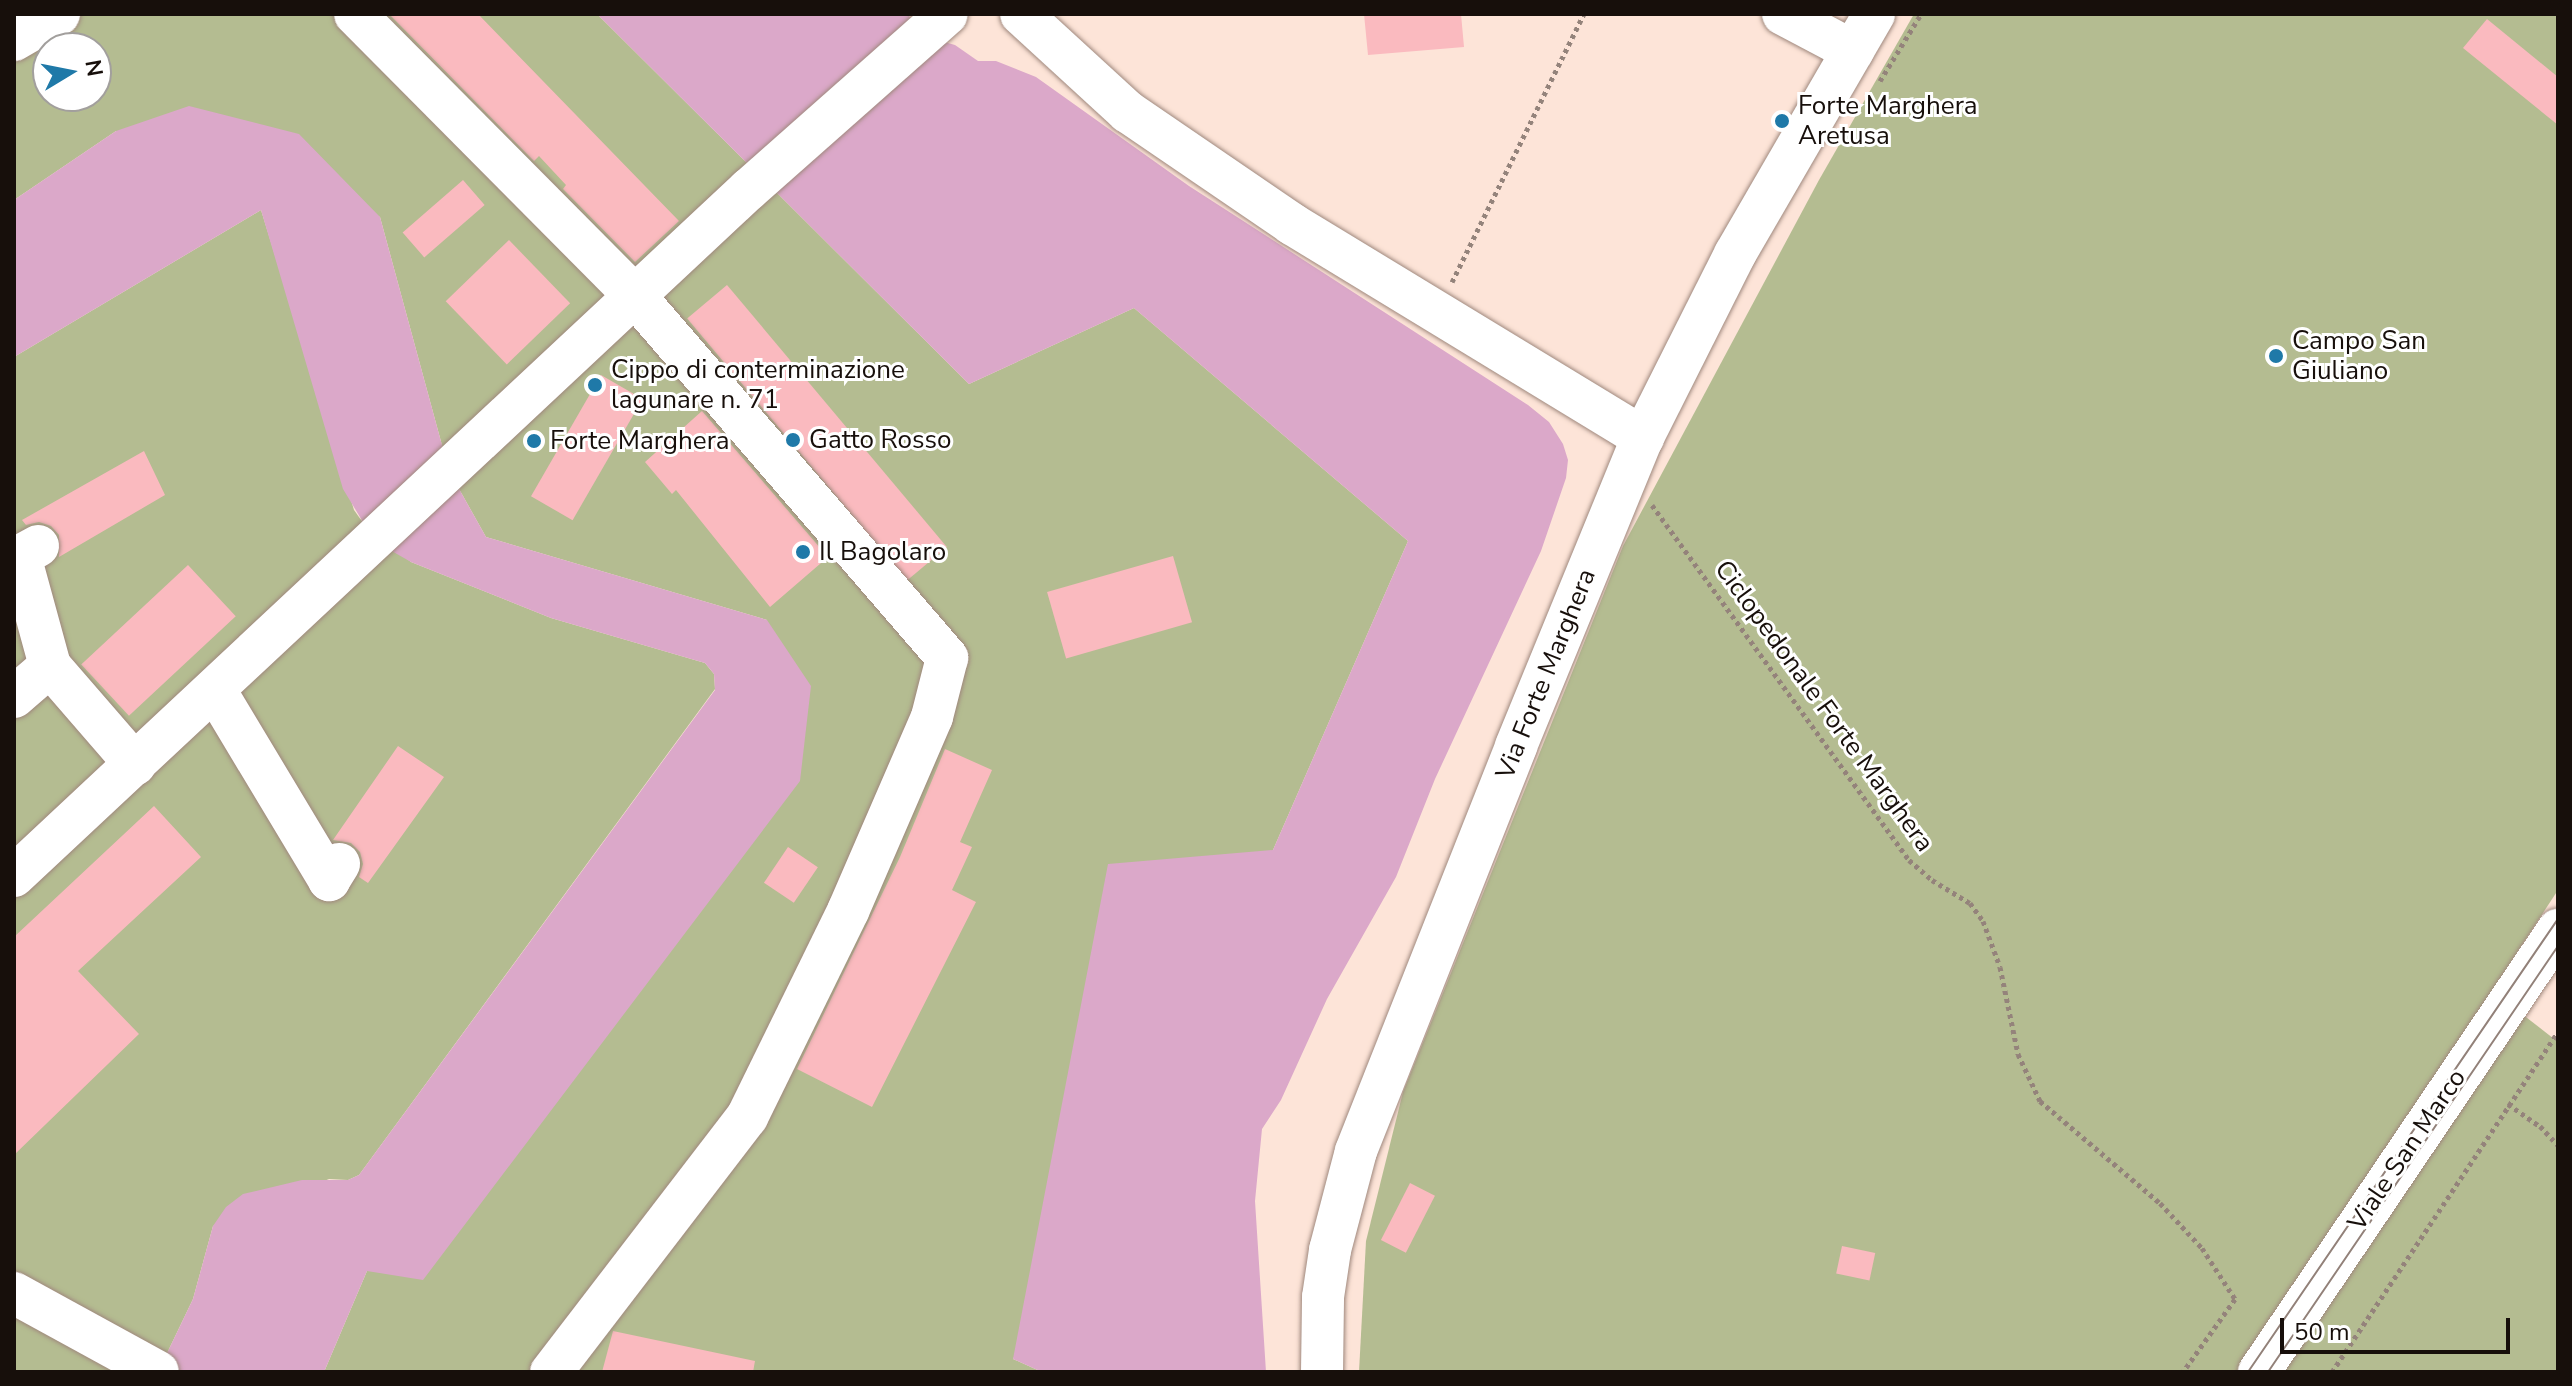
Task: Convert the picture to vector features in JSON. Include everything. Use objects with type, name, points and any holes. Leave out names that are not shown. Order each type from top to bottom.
[{"type":"street","points":[[14,40],[59,14]]},
{"type":"street","points":[[355,14],[635,296],[947,658],[932,717],[848,911],[747,1117],[551,1372]]},
{"type":"street","points":[[1021,14],[1128,112],[1292,224],[1643,437]]},
{"type":"street","points":[[1783,14],[1853,51]]},
{"type":"street","name":"Via Forte Marghera","points":[[1322,1372],[1323,1297],[1330,1250],[1356,1151],[1643,437],[1735,254],[1874,14]]},
{"type":"street","points":[[14,876],[377,540],[749,189],[940,20]]},
{"type":"street","points":[[38,546],[20,556],[50,666],[135,764]]},
{"type":"street","points":[[14,697],[50,666]]},
{"type":"street","points":[[215,690],[329,880],[339,864]]},
{"type":"street","name":"Viale San Marco","points":[[2259,1372],[2558,930]]},
{"type":"street","points":[[14,1293],[152,1370]]},
{"type":"path","points":[[1437,312],[1584,14]]},
{"type":"path","name":"Ciclopedonale Forte Marghera","points":[[1658,512],[1909,860],[1932,880],[1970,903],[1983,921],[2000,967],[2018,1054],[2040,1101],[2160,1203],[2202,1248],[2235,1299],[2183,1372]]},
{"type":"path","points":[[2332,1372],[2558,1032]]},
{"type":"path","points":[[2508,1104],[2540,1126],[2558,1145]]},
{"type":"green space","name":"Forte Marghera","points":[[14,14],[597,14],[969,384],[1134,308],[1408,541],[1273,850],[1013,1359],[1042,1372],[324,1372],[367,1271],[767,620],[486,537],[449,471],[380,217],[116,131],[14,200]]},
{"type":"green space","points":[[1914,14],[2558,14],[2558,890],[2242,1372],[1359,1372],[1366,1241],[1403,1092],[1623,546],[1819,180]]},
{"type":"green space","points":[[261,210],[354,510],[366,527],[411,562],[551,618],[705,663],[714,674],[715,689],[359,1175],[348,1180],[329,1179],[213,1226],[193,1299],[158,1372],[14,1372],[14,357]]},
{"type":"green space","points":[[2522,1014],[2558,1042],[2558,1372],[2277,1372]]},
{"type":"shaded area","points":[[597,14],[907,14],[930,38],[955,45],[978,61],[996,61],[1036,77],[1189,186],[1528,405],[1549,422],[1563,444],[1568,460],[1566,478],[1541,551],[1435,779],[1396,877],[1327,999],[1281,1100],[1262,1129],[1255,1201],[1266,1372],[1042,1372],[1013,1359],[1108,864],[1273,850],[1408,541],[1134,308],[969,384]]},
{"type":"shaded area","points":[[189,106],[299,134],[380,217],[449,471],[486,537],[767,620],[811,686],[800,781],[423,1280],[367,1271],[324,1372],[158,1372],[193,1299],[213,1226],[226,1207],[243,1194],[302,1180],[348,1180],[359,1175],[715,690],[714,674],[705,663],[551,618],[411,562],[390,550],[366,527],[343,489],[261,210],[14,357],[14,200],[116,131]]},
{"type":"building","points":[[389,14],[478,14],[679,221],[635,262],[563,189],[566,185],[539,156],[534,161]]},
{"type":"building","points":[[1364,14],[1461,14],[1464,47],[1368,55]]},
{"type":"building","points":[[2487,19],[2558,77],[2558,125],[2463,48]]},
{"type":"building","points":[[463,180],[485,205],[424,257],[403,232]]},
{"type":"building","points":[[509,240],[570,303],[507,364],[446,301]]},
{"type":"building","points":[[727,285],[947,547],[907,580],[687,318]]},
{"type":"building","points":[[601,375],[643,399],[573,520],[531,496]]},
{"type":"building","points":[[702,411],[828,557],[770,607],[676,490],[672,494],[645,462]]},
{"type":"building","points":[[144,451],[165,495],[59,557],[59,535],[51,526],[39,522],[26,525],[22,520]]},
{"type":"building","points":[[1173,556],[1192,622],[1066,658],[1047,592]]},
{"type":"building","points":[[188,565],[236,616],[129,716],[81,665]]},
{"type":"building","points":[[398,746],[444,777],[368,883],[359,877],[363,864],[360,852],[351,843],[333,840]]},
{"type":"building","points":[[945,749],[992,770],[960,842],[972,847],[952,890],[976,902],[872,1107],[797,1069],[900,857]]},
{"type":"building","points":[[154,806],[201,857],[78,971],[139,1034],[14,1155],[14,937]]},
{"type":"building","points":[[788,847],[818,867],[794,903],[764,883]]},
{"type":"building","points":[[1410,1183],[1435,1196],[1406,1253],[1381,1240]]},
{"type":"building","points":[[1842,1246],[1875,1253],[1869,1280],[1836,1273]]},
{"type":"building","points":[[613,1331],[755,1361],[753,1372],[602,1372]]},
{"type":"tram line","points":[[2248,1372],[2558,919]]},
{"type":"tram line","points":[[2268,1372],[2558,946]]},
{"type":"place","name":"Forte Marghera Aretusa","points":[[1782,121]]},
{"type":"place","name":"Campo San Giuliano","points":[[2276,356]]},
{"type":"place","name":"Cippo di conterminazione lagunare n. 71","points":[[595,385]]},
{"type":"place","name":"Gatto Rosso","points":[[793,440]]},
{"type":"place","name":"Forte Marghera","points":[[534,441]]},
{"type":"place","name":"Il Bagolaro","points":[[803,552]]}]
